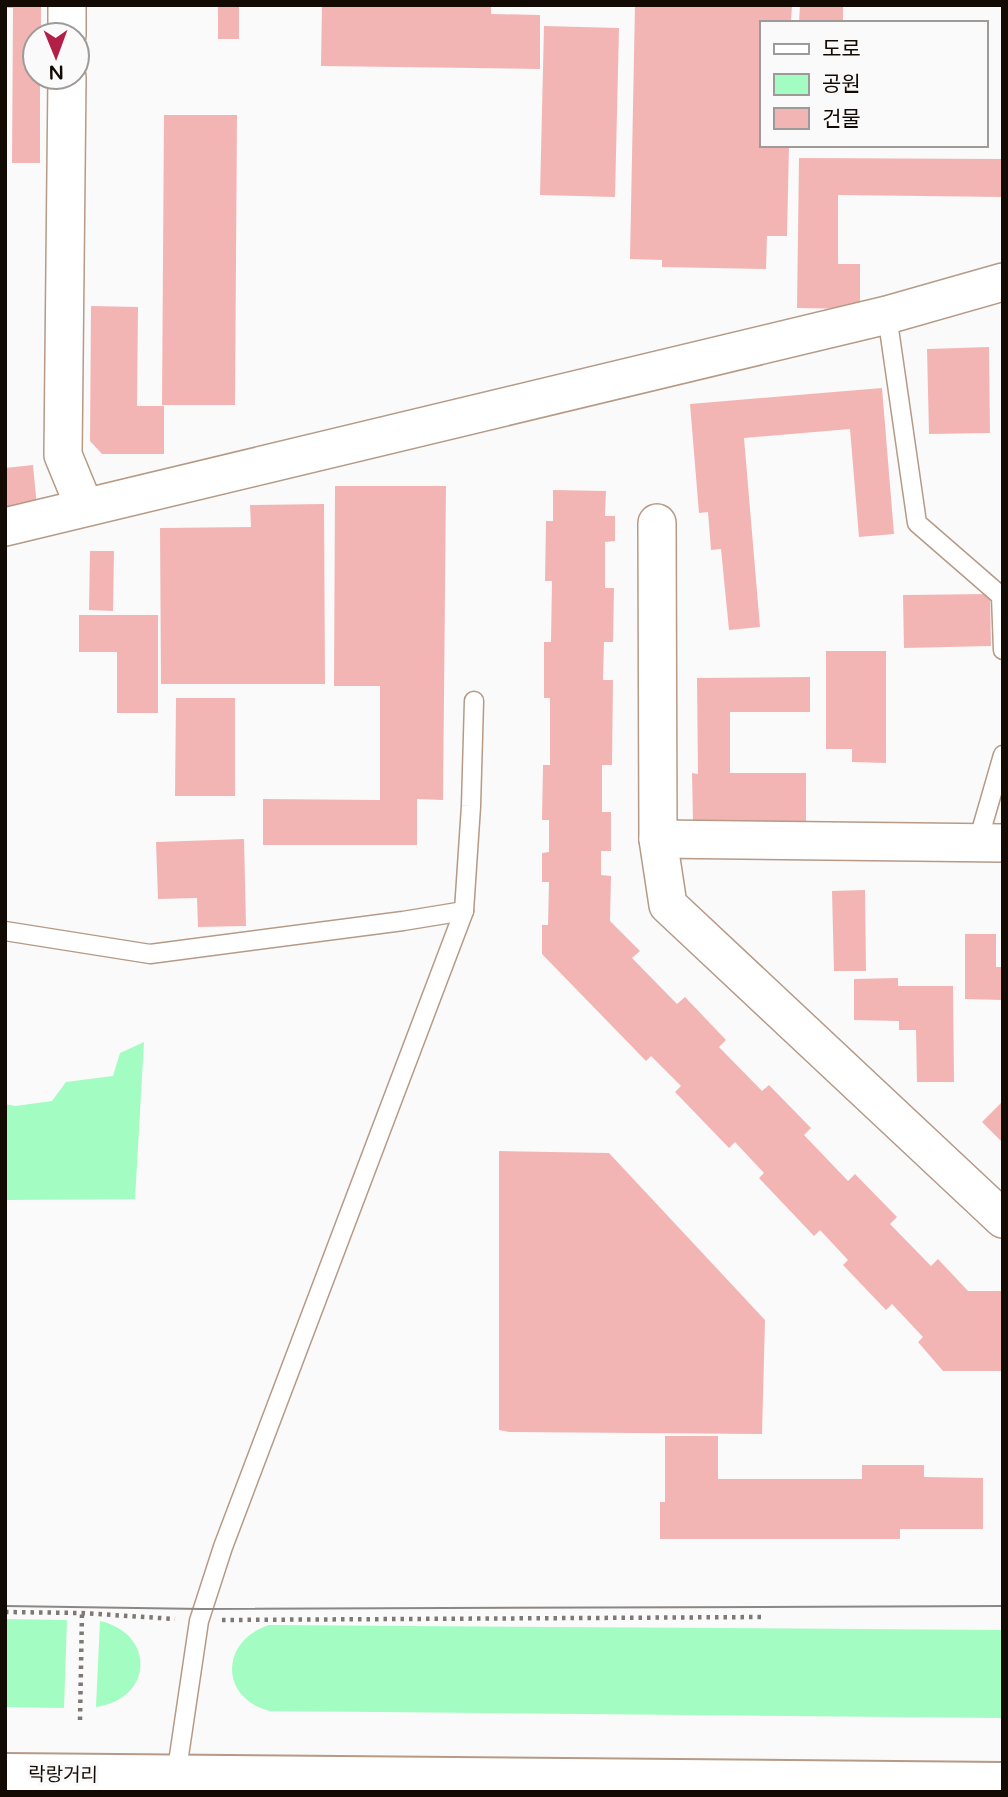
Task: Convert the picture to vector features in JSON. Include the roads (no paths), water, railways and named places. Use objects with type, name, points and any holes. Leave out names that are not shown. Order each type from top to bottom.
[{"type":"main road","name":"락랑거리","points":[[5,1773],[1003,1782]]},
{"type":"street","points":[[67,91],[63,455],[84,506]]},
{"type":"street","points":[[5,527],[887,314],[1003,282]]},
{"type":"street","points":[[657,523],[658,839],[668,905],[1003,1219]]},
{"type":"street","points":[[658,839],[988,843]]},
{"type":"lane","points":[[887,314],[917,523],[1001,596],[1003,650]]},
{"type":"lane","points":[[176,1776],[199,1620],[223,1547],[464,911],[474,701]]},
{"type":"lane","points":[[988,843],[981,831],[1003,755]]},
{"type":"lane","points":[[5,931],[150,954],[464,911]]},
{"type":"tram line","points":[[5,1606],[202,1609],[1003,1606]]}]
